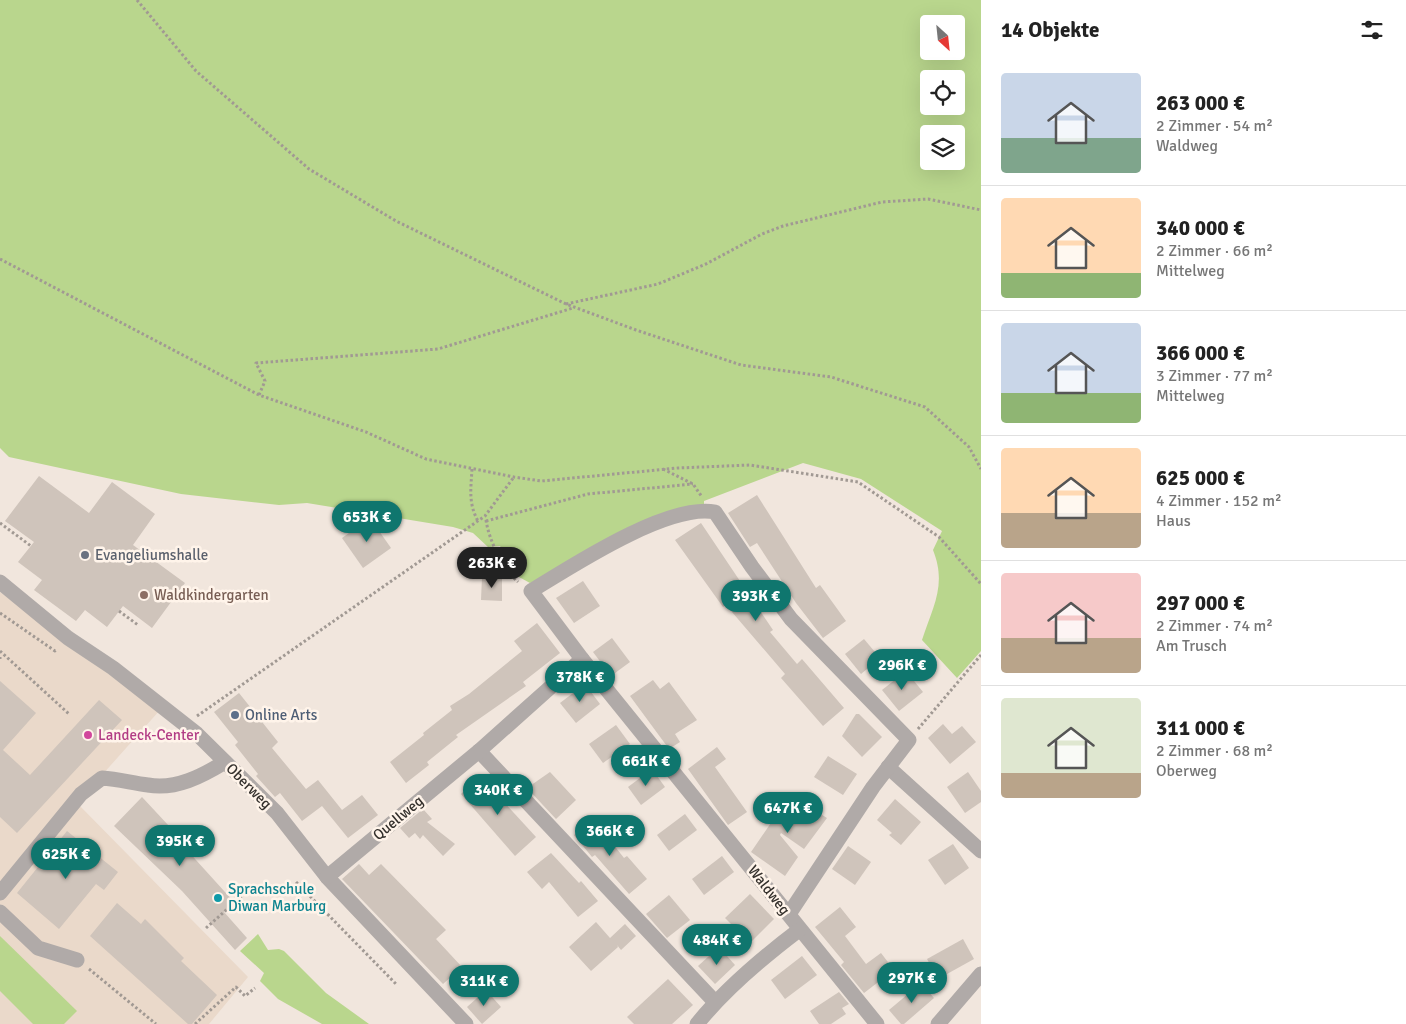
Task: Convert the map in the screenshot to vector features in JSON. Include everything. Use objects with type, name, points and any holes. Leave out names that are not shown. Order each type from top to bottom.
[{"type":"street","points":[[531,591],[593,554],[661,520],[706,511],[715,512],[752,567],[791,619],[908,740],[789,914]]},
{"type":"street","name":"Oberweg","points":[[0,582],[68,638],[113,668],[185,724],[276,813],[327,877],[466,1024]]},
{"type":"street","name":"Waldweg","points":[[531,591],[582,659],[789,914],[799,930],[877,1024]]},
{"type":"street","name":"Quellweg","points":[[327,877],[479,750],[582,659]]},
{"type":"street","points":[[479,750],[715,1002]]},
{"type":"street","points":[[0,893],[81,794],[102,778],[124,779],[150,786],[177,784],[199,778],[225,762]]},
{"type":"street","points":[[888,767],[981,851]]},
{"type":"street","points":[[0,912],[38,948],[77,960]]},
{"type":"street","points":[[697,1024],[715,1002],[767,954],[799,930]]},
{"type":"street","points":[[938,1024],[981,974]]},
{"type":"path","points":[[138,0],[196,71],[309,169],[396,221],[573,307],[741,365],[831,377],[926,407],[969,447],[981,469]]},
{"type":"path","points":[[566,304],[658,284],[706,264],[762,234],[783,226],[882,202],[928,199],[981,210]]},
{"type":"path","points":[[0,259],[259,395],[366,432],[426,459],[514,477],[541,480],[750,465],[858,482],[939,537],[981,584]]},
{"type":"path","points":[[259,395],[265,381],[256,363],[438,349],[573,307]]},
{"type":"path","points":[[472,468],[470,498],[478,521]]},
{"type":"path","points":[[486,521],[588,494],[693,484],[663,470]]},
{"type":"path","points":[[185,724],[485,516],[514,477]]},
{"type":"path","points":[[485,516],[489,535],[506,567],[516,581],[531,591]]},
{"type":"path","points":[[0,523],[31,546]]},
{"type":"path","points":[[119,611],[138,625]]},
{"type":"path","points":[[0,613],[55,651],[68,638]]},
{"type":"path","points":[[0,651],[69,714]]},
{"type":"path","points":[[908,740],[981,656]]},
{"type":"path","points":[[296,882],[398,985]]},
{"type":"path","points":[[206,928],[243,895]]},
{"type":"path","points":[[77,960],[93,971],[156,1024]]},
{"type":"path","points":[[195,1024],[236,987],[245,996],[255,988]]},
{"type":"shaded area","points":[[0,592],[160,710],[77,803],[248,977],[209,1024],[0,1024]]},
{"type":"green space","points":[[0,0],[981,0],[981,651],[957,678],[922,640],[939,585],[939,574],[933,550],[942,531],[861,479],[803,463],[704,501],[704,508],[530,583],[519,577],[500,546],[488,547],[473,533],[453,527],[307,503],[279,505],[181,494],[9,457],[0,448]]},
{"type":"green space","points":[[258,934],[268,950],[279,949],[284,951],[326,993],[369,1024],[322,1024],[278,999],[260,981],[264,973],[240,951]]},
{"type":"green space","points":[[0,936],[77,1011],[64,1024],[33,1024],[0,991]]},
{"type":"building","name":"Evangeliumshalle","points":[[39,476],[89,513],[112,482],[155,514],[133,545],[185,583],[152,628],[123,606],[107,627],[85,610],[76,621],[34,590],[42,580],[18,562],[34,542],[5,521]]},
{"type":"building","points":[[757,495],[816,588],[820,585],[846,621],[823,638],[796,603],[757,543],[750,547],[728,513]]},
{"type":"building","points":[[370,518],[391,548],[363,568],[342,538]]},
{"type":"building","points":[[701,523],[773,630],[770,632],[797,664],[802,659],[844,708],[823,726],[781,678],[785,674],[726,605],[723,607],[675,540]]},
{"type":"building","points":[[482,577],[502,578],[502,601],[481,600]]},
{"type":"building","points":[[583,581],[600,606],[574,623],[556,598]]},
{"type":"building","points":[[537,623],[560,653],[523,682],[526,686],[456,735],[458,737],[427,762],[429,765],[406,783],[390,762],[452,710],[450,706],[469,694],[522,651],[514,641]]},
{"type":"building","points":[[612,638],[630,662],[611,676],[593,652]]},
{"type":"building","points":[[864,639],[880,658],[861,674],[845,654]]},
{"type":"building","points":[[906,671],[923,692],[899,711],[882,690]]},
{"type":"building","points":[[653,680],[660,689],[669,682],[697,720],[675,734],[680,742],[669,749],[630,696]]},
{"type":"building","points":[[0,681],[36,713],[3,750],[30,775],[99,700],[122,720],[17,833],[0,817]]},
{"type":"building","points":[[585,684],[600,704],[576,723],[560,703]]},
{"type":"building","points":[[239,693],[278,742],[272,748],[306,789],[318,780],[342,810],[362,795],[378,815],[348,838],[322,806],[302,821],[280,793],[275,797],[256,776],[258,774],[235,745],[238,742],[214,712]]},
{"type":"building","points":[[856,714],[859,714],[882,737],[862,757],[842,736]]},
{"type":"building","points":[[943,724],[952,734],[962,726],[976,742],[950,764],[928,738]]},
{"type":"building","points":[[616,725],[630,744],[603,763],[589,744]]},
{"type":"building","points":[[717,747],[726,759],[715,767],[747,812],[728,825],[688,769]]},
{"type":"building","points":[[828,756],[857,774],[843,795],[814,777]]},
{"type":"building","points":[[652,769],[665,787],[641,805],[628,787]]},
{"type":"building","points":[[550,772],[576,800],[556,819],[527,788]]},
{"type":"building","points":[[968,772],[981,791],[981,802],[965,813],[947,787]]},
{"type":"building","points":[[480,776],[536,837],[515,856],[461,794]]},
{"type":"building","points":[[790,795],[827,818],[804,849],[781,833],[780,835],[798,857],[785,876],[751,852]]},
{"type":"building","points":[[142,797],[169,826],[167,828],[234,902],[224,912],[247,938],[235,950],[182,891],[114,826]]},
{"type":"building","points":[[895,799],[921,822],[901,845],[889,835],[892,833],[877,820]]},
{"type":"building","points":[[423,809],[432,819],[427,822],[455,844],[443,856],[423,835],[420,839],[415,833],[409,838],[400,828]]},
{"type":"building","points":[[685,814],[697,830],[669,851],[657,835]]},
{"type":"building","points":[[594,820],[624,858],[627,856],[647,879],[629,894],[595,855],[592,857],[574,835]]},
{"type":"building","points":[[67,831],[118,872],[104,890],[96,884],[59,929],[17,893]]},
{"type":"building","points":[[953,844],[969,868],[945,885],[928,860]]},
{"type":"building","points":[[848,846],[871,862],[855,885],[832,869]]},
{"type":"building","points":[[551,853],[579,883],[581,881],[598,901],[578,917],[549,882],[542,889],[527,872]]},
{"type":"building","points":[[722,856],[734,872],[704,895],[692,879]]},
{"type":"building","points":[[359,864],[369,875],[381,864],[446,930],[436,939],[462,967],[443,984],[342,879]]},
{"type":"building","points":[[750,894],[774,919],[750,943],[725,918]]},
{"type":"building","points":[[669,895],[690,920],[667,938],[646,914]]},
{"type":"building","points":[[117,903],[141,924],[145,919],[184,958],[181,961],[217,995],[192,1024],[188,1024],[90,936]]},
{"type":"building","points":[[840,907],[856,927],[845,936],[866,964],[881,953],[894,970],[864,993],[841,965],[844,962],[815,927]]},
{"type":"building","points":[[596,922],[610,938],[625,924],[636,936],[621,950],[617,945],[618,947],[591,971],[569,947]]},
{"type":"building","points":[[963,939],[974,959],[938,979],[927,959]]},
{"type":"building","points":[[719,947],[735,965],[715,984],[698,966]]},
{"type":"building","points":[[802,956],[817,975],[785,999],[771,980]]},
{"type":"building","points":[[668,979],[693,1005],[672,1024],[634,1024],[627,1017]]},
{"type":"building","points":[[921,983],[934,998],[904,1024],[901,1024],[889,1010]]},
{"type":"building","points":[[486,990],[501,1007],[482,1024],[467,1007]]},
{"type":"building","points":[[839,992],[849,1004],[842,1008],[846,1014],[831,1024],[819,1024],[810,1011]]},
{"type":"place","name":"Evangeliumshalle","points":[[85,555]]},
{"type":"place","name":"Waldkindergarten","points":[[144,595]]},
{"type":"place","name":"Online Arts","points":[[235,715]]},
{"type":"place","name":"Landeck-Center","points":[[88,735]]},
{"type":"place","name":"Sprachschule Diwan Marburg","points":[[218,898]]}]
